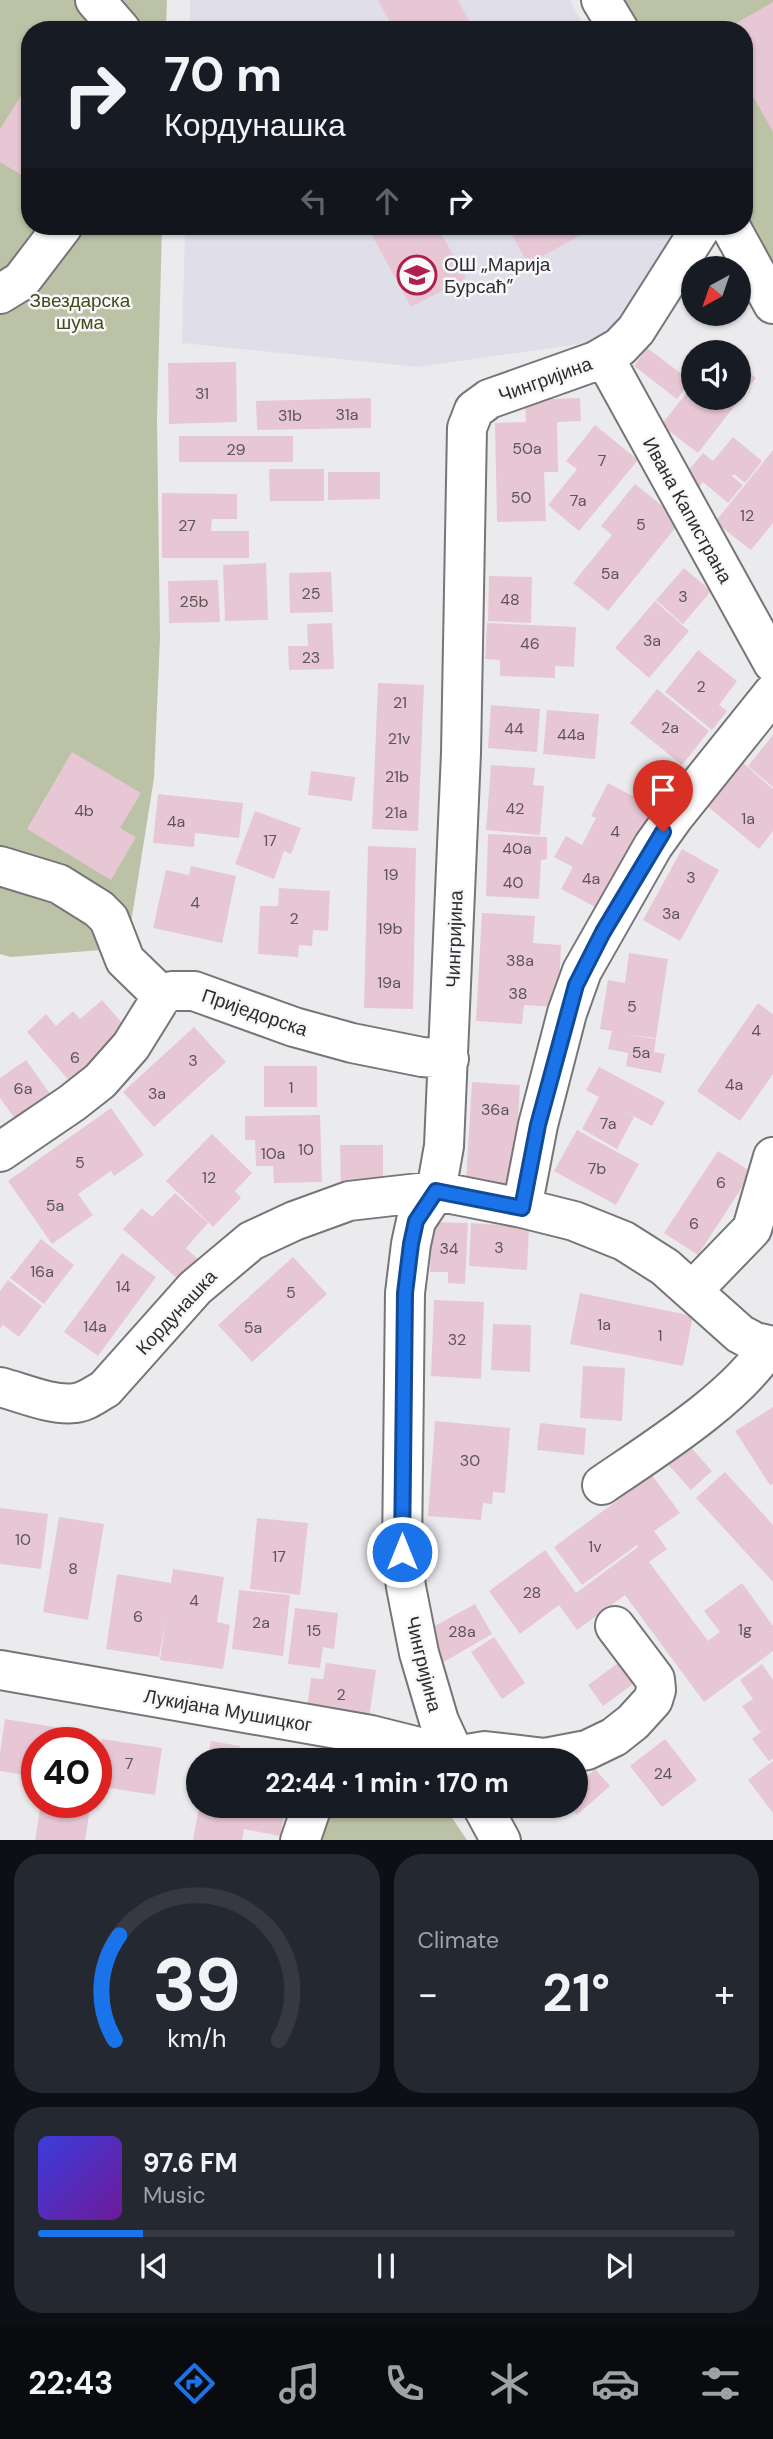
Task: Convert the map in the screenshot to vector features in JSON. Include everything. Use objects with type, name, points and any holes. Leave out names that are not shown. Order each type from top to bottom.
[{"type":"street","points":[[95,0],[113,21]]},
{"type":"street","points":[[601,0],[613,21]]},
{"type":"street","points":[[0,294],[22,281],[56,235]]},
{"type":"street","name":"Чингријина","points":[[451,1748],[439,1721],[419,1653],[402,1552],[405,1293],[416,1221],[436,1191],[444,1146],[461,753],[467,428],[474,410],[489,399],[604,357],[620,347],[636,330],[696,235]]},
{"type":"street","points":[[735,235],[773,304]]},
{"type":"street","name":"Ивана Капистрана","points":[[604,357],[773,663]]},
{"type":"street","points":[[522,1208],[538,1125],[567,1013],[582,971],[653,846],[773,693]]},
{"type":"street","points":[[0,866],[59,884],[99,909],[109,919],[125,960],[162,996],[131,1046],[100,1081],[0,1152]]},
{"type":"street","name":"Приједорска","points":[[162,996],[172,991],[194,991],[319,1034],[401,1054],[449,1059]]},
{"type":"street","points":[[693,1290],[752,1229],[773,1157]]},
{"type":"street","name":"Кордунашка","points":[[0,1387],[58,1402],[76,1403],[90,1398],[105,1389],[195,1288],[251,1241],[305,1216],[349,1201],[436,1191],[522,1208],[574,1222],[624,1241],[665,1266],[740,1334],[771,1346]]},
{"type":"street","points":[[601,1485],[650,1453],[709,1408],[753,1370],[771,1346]]},
{"type":"street","points":[[588,1748],[603,1744],[633,1722],[653,1700],[656,1689],[655,1679],[615,1626]]},
{"type":"street","name":"Лукијана Мушицког","points":[[0,1670],[371,1735],[419,1748]]},
{"type":"street","points":[[352,1748],[371,1735]]},
{"type":"street","points":[[300,1840],[308,1818]]},
{"type":"street","points":[[488,1818],[500,1840]]},
{"type":"shaded area","points":[[190,0],[570,0],[581,21],[190,21]]},
{"type":"shaded area","name":"ОШ „Марија Бурсаћ”","points":[[185,235],[677,235],[616,324],[603,335],[586,343],[418,367],[182,343]]},
{"type":"green space","name":"Звездарска шума","points":[[0,0],[167,0],[166,21],[21,21],[21,235],[162,235],[157,419],[160,638],[154,778],[127,948],[11,957],[0,954]]},
{"type":"green space","points":[[624,0],[773,0],[773,264],[753,229],[753,21],[635,21]]},
{"type":"green space","points":[[324,1818],[452,1818],[467,1840],[313,1840]]},
{"type":"building","points":[[378,0],[458,0],[469,21],[389,21]]},
{"type":"building","points":[[773,2],[773,132],[753,96],[753,21],[740,21]]},
{"type":"building","points":[[21,95],[21,175],[0,162],[0,129]]},
{"type":"building","points":[[372,235],[442,235],[466,278],[411,307]]},
{"type":"building","points":[[512,235],[581,235],[528,264]]},
{"type":"building","points":[[647,348],[681,374],[681,394],[677,399],[634,366]]},
{"type":"building","points":[[236,362],[237,422],[169,424],[168,363]]},
{"type":"building","points":[[371,398],[371,428],[257,430],[256,401]]},
{"type":"building","points":[[580,398],[581,421],[557,422],[558,472],[544,472],[546,521],[497,522],[495,423],[526,422],[525,400]]},
{"type":"building","points":[[681,400],[681,410],[731,410],[698,453],[661,425]]},
{"type":"building","points":[[595,425],[638,460],[579,531],[548,505],[577,469],[566,461]]},
{"type":"building","points":[[179,436],[293,436],[293,462],[179,462]]},
{"type":"building","points":[[733,437],[762,461],[745,483],[734,474],[732,476],[743,485],[728,503],[703,482],[699,487],[684,476],[703,453],[713,461]]},
{"type":"building","points":[[773,450],[773,523],[751,550],[715,522]]},
{"type":"building","points":[[269,469],[324,469],[324,501],[270,501]]},
{"type":"building","points":[[328,472],[380,472],[380,499],[328,500]]},
{"type":"building","points":[[635,484],[681,521],[608,611],[573,583],[612,535],[601,526]]},
{"type":"building","points":[[162,493],[237,494],[237,519],[212,519],[211,531],[249,531],[249,558],[162,558]]},
{"type":"building","points":[[266,563],[268,620],[225,621],[223,565]]},
{"type":"building","points":[[684,568],[711,591],[683,624],[656,600]]},
{"type":"building","points":[[331,572],[333,612],[290,613],[289,573]]},
{"type":"building","points":[[489,576],[532,577],[531,623],[488,621]]},
{"type":"building","points":[[218,580],[220,622],[169,623],[168,581]]},
{"type":"building","points":[[655,601],[689,631],[649,678],[615,648]]},
{"type":"building","points":[[332,623],[334,669],[289,670],[288,646],[308,646],[307,624]]},
{"type":"building","points":[[487,623],[576,627],[574,667],[555,666],[555,678],[500,676],[500,660],[485,659]]},
{"type":"building","points":[[698,650],[737,681],[719,705],[727,711],[712,730],[665,692]]},
{"type":"building","points":[[378,683],[424,685],[418,831],[372,829]]},
{"type":"building","points":[[657,689],[709,731],[682,765],[630,723]]},
{"type":"building","points":[[491,705],[540,709],[537,752],[488,748]]},
{"type":"building","points":[[547,710],[599,714],[595,759],[543,754]]},
{"type":"building","points":[[773,735],[773,787],[748,766]]},
{"type":"building","points":[[72,752],[141,793],[120,828],[136,837],[111,880],[27,829]]},
{"type":"building","points":[[742,762],[773,789],[773,831],[759,849],[706,805]]},
{"type":"building","points":[[491,765],[535,768],[533,785],[544,786],[540,835],[486,830]]},
{"type":"building","points":[[311,771],[355,777],[352,801],[308,795]]},
{"type":"building","points":[[608,783],[653,807],[599,909],[561,889],[573,867],[554,857],[566,836],[582,845],[596,818],[591,816]]},
{"type":"building","points":[[158,794],[243,803],[239,838],[195,833],[194,847],[153,843]]},
{"type":"building","points":[[255,811],[301,828],[291,854],[284,851],[274,879],[235,864]]},
{"type":"building","points":[[488,834],[547,837],[547,859],[541,860],[539,899],[486,896]]},
{"type":"building","points":[[368,846],[416,848],[413,1009],[364,1008]]},
{"type":"building","points":[[682,849],[719,870],[680,941],[643,920]]},
{"type":"building","points":[[191,866],[236,876],[222,943],[153,928],[166,870],[189,875]]},
{"type":"building","points":[[279,888],[330,891],[328,931],[313,930],[312,946],[299,945],[298,957],[258,954],[260,906],[278,906]]},
{"type":"building","points":[[482,913],[535,916],[533,943],[561,945],[558,1007],[524,1005],[522,1024],[476,1021]]},
{"type":"building","points":[[629,953],[668,959],[656,1038],[623,1034],[656,1039],[654,1052],[665,1054],[661,1073],[626,1066],[628,1053],[608,1049],[612,1031],[600,1029],[608,980],[625,983]]},
{"type":"building","points":[[102,1000],[130,1032],[71,1083],[27,1032],[46,1014],[56,1026],[73,1011],[80,1019]]},
{"type":"building","points":[[758,1003],[773,1014],[773,1074],[740,1121],[697,1091]]},
{"type":"building","points":[[194,1027],[226,1062],[154,1127],[123,1092]]},
{"type":"building","points":[[26,1060],[53,1098],[18,1123],[0,1098],[0,1078]]},
{"type":"building","points":[[264,1066],[317,1066],[317,1107],[264,1107]]},
{"type":"building","points":[[599,1067],[665,1102],[652,1126],[624,1111],[634,1117],[617,1149],[582,1129],[599,1097],[586,1090]]},
{"type":"building","points":[[472,1082],[520,1085],[514,1185],[466,1182]]},
{"type":"building","points":[[111,1108],[144,1155],[114,1176],[111,1171],[78,1194],[93,1215],[52,1244],[8,1181]]},
{"type":"building","points":[[320,1115],[322,1182],[274,1183],[273,1166],[256,1166],[255,1140],[245,1140],[245,1116]]},
{"type":"building","points":[[577,1130],[639,1164],[616,1205],[554,1171]]},
{"type":"building","points":[[212,1134],[252,1173],[235,1191],[241,1198],[213,1227],[166,1181]]},
{"type":"building","points":[[340,1145],[383,1145],[383,1190],[341,1191]]},
{"type":"building","points":[[718,1151],[752,1172],[698,1255],[664,1233]]},
{"type":"building","points":[[175,1193],[208,1223],[186,1248],[203,1264],[184,1285],[123,1229],[142,1208],[152,1217]]},
{"type":"building","points":[[432,1222],[468,1223],[465,1284],[448,1283],[448,1272],[430,1272]]},
{"type":"building","points":[[471,1223],[529,1227],[527,1270],[469,1266]]},
{"type":"building","points":[[41,1239],[74,1265],[44,1304],[10,1278]]},
{"type":"building","points":[[122,1253],[156,1277],[98,1356],[64,1332]]},
{"type":"building","points":[[293,1257],[327,1294],[252,1362],[218,1325]]},
{"type":"building","points":[[8,1280],[42,1306],[19,1337],[3,1325],[0,1329],[0,1291]]},
{"type":"building","points":[[580,1293],[693,1316],[683,1366],[570,1344]]},
{"type":"building","points":[[434,1300],[484,1302],[481,1379],[431,1376]]},
{"type":"building","points":[[493,1324],[531,1325],[530,1372],[491,1370]]},
{"type":"building","points":[[583,1366],[625,1368],[622,1421],[580,1418]]},
{"type":"building","points":[[773,1407],[773,1484],[770,1485],[735,1431]]},
{"type":"building","points":[[435,1421],[510,1428],[505,1493],[493,1492],[492,1504],[483,1503],[481,1520],[428,1516]]},
{"type":"building","points":[[540,1423],[586,1428],[584,1455],[537,1450]]},
{"type":"building","points":[[685,1441],[712,1471],[691,1490],[665,1461]]},
{"type":"building","points":[[725,1472],[773,1525],[773,1582],[696,1498]]},
{"type":"building","points":[[652,1475],[680,1513],[654,1531],[667,1549],[649,1562],[708,1641],[720,1632],[704,1611],[742,1583],[773,1626],[773,1651],[704,1702],[625,1595],[577,1630],[559,1605],[520,1634],[489,1591],[545,1550],[576,1593],[638,1547],[637,1545],[582,1585],[554,1547]]},
{"type":"building","points":[[0,1508],[48,1514],[41,1569],[0,1564]]},
{"type":"building","points":[[59,1517],[104,1524],[88,1620],[43,1612]]},
{"type":"building","points":[[257,1518],[308,1523],[300,1595],[250,1589]]},
{"type":"building","points":[[173,1569],[224,1577],[217,1622],[230,1625],[223,1669],[160,1660],[166,1619],[159,1657],[106,1649],[117,1574],[171,1583]]},
{"type":"building","points":[[239,1590],[290,1595],[283,1656],[232,1649]]},
{"type":"building","points":[[475,1604],[492,1634],[442,1663],[433,1627]]},
{"type":"building","points":[[295,1608],[338,1613],[334,1649],[323,1647],[320,1668],[288,1664]]},
{"type":"building","points":[[494,1637],[525,1683],[502,1699],[471,1652]]},
{"type":"building","points":[[621,1661],[636,1682],[603,1706],[588,1685]]},
{"type":"building","points":[[326,1663],[376,1670],[369,1718],[307,1709],[311,1678],[323,1679]]},
{"type":"building","points":[[762,1664],[773,1680],[773,1758],[769,1761],[752,1739],[769,1726],[760,1732],[742,1706],[753,1699],[740,1680]]},
{"type":"building","points":[[5,1719],[54,1727],[21,1727],[21,1774],[0,1771]]},
{"type":"building","points":[[665,1739],[697,1780],[662,1807],[630,1766]]},
{"type":"building","points":[[112,1740],[162,1748],[155,1795],[112,1788]]},
{"type":"building","points":[[211,1741],[240,1746],[240,1748],[210,1748]]},
{"type":"building","points":[[773,1761],[773,1813],[748,1780]]},
{"type":"building","points":[[595,1769],[610,1786],[588,1805],[588,1776]]},
{"type":"building","points":[[39,1818],[88,1818],[85,1840],[35,1840]]},
{"type":"building","points":[[197,1818],[284,1818],[280,1836],[244,1829],[242,1840],[193,1840]]},
{"type":"place","name":"ОШ „Марија Бурсаћ”","points":[[417,275]]},
{"type":"route","points":[[402,1552],[405,1293],[416,1221],[436,1191],[522,1208],[538,1125],[576,985],[603,932],[663,832]]}]
